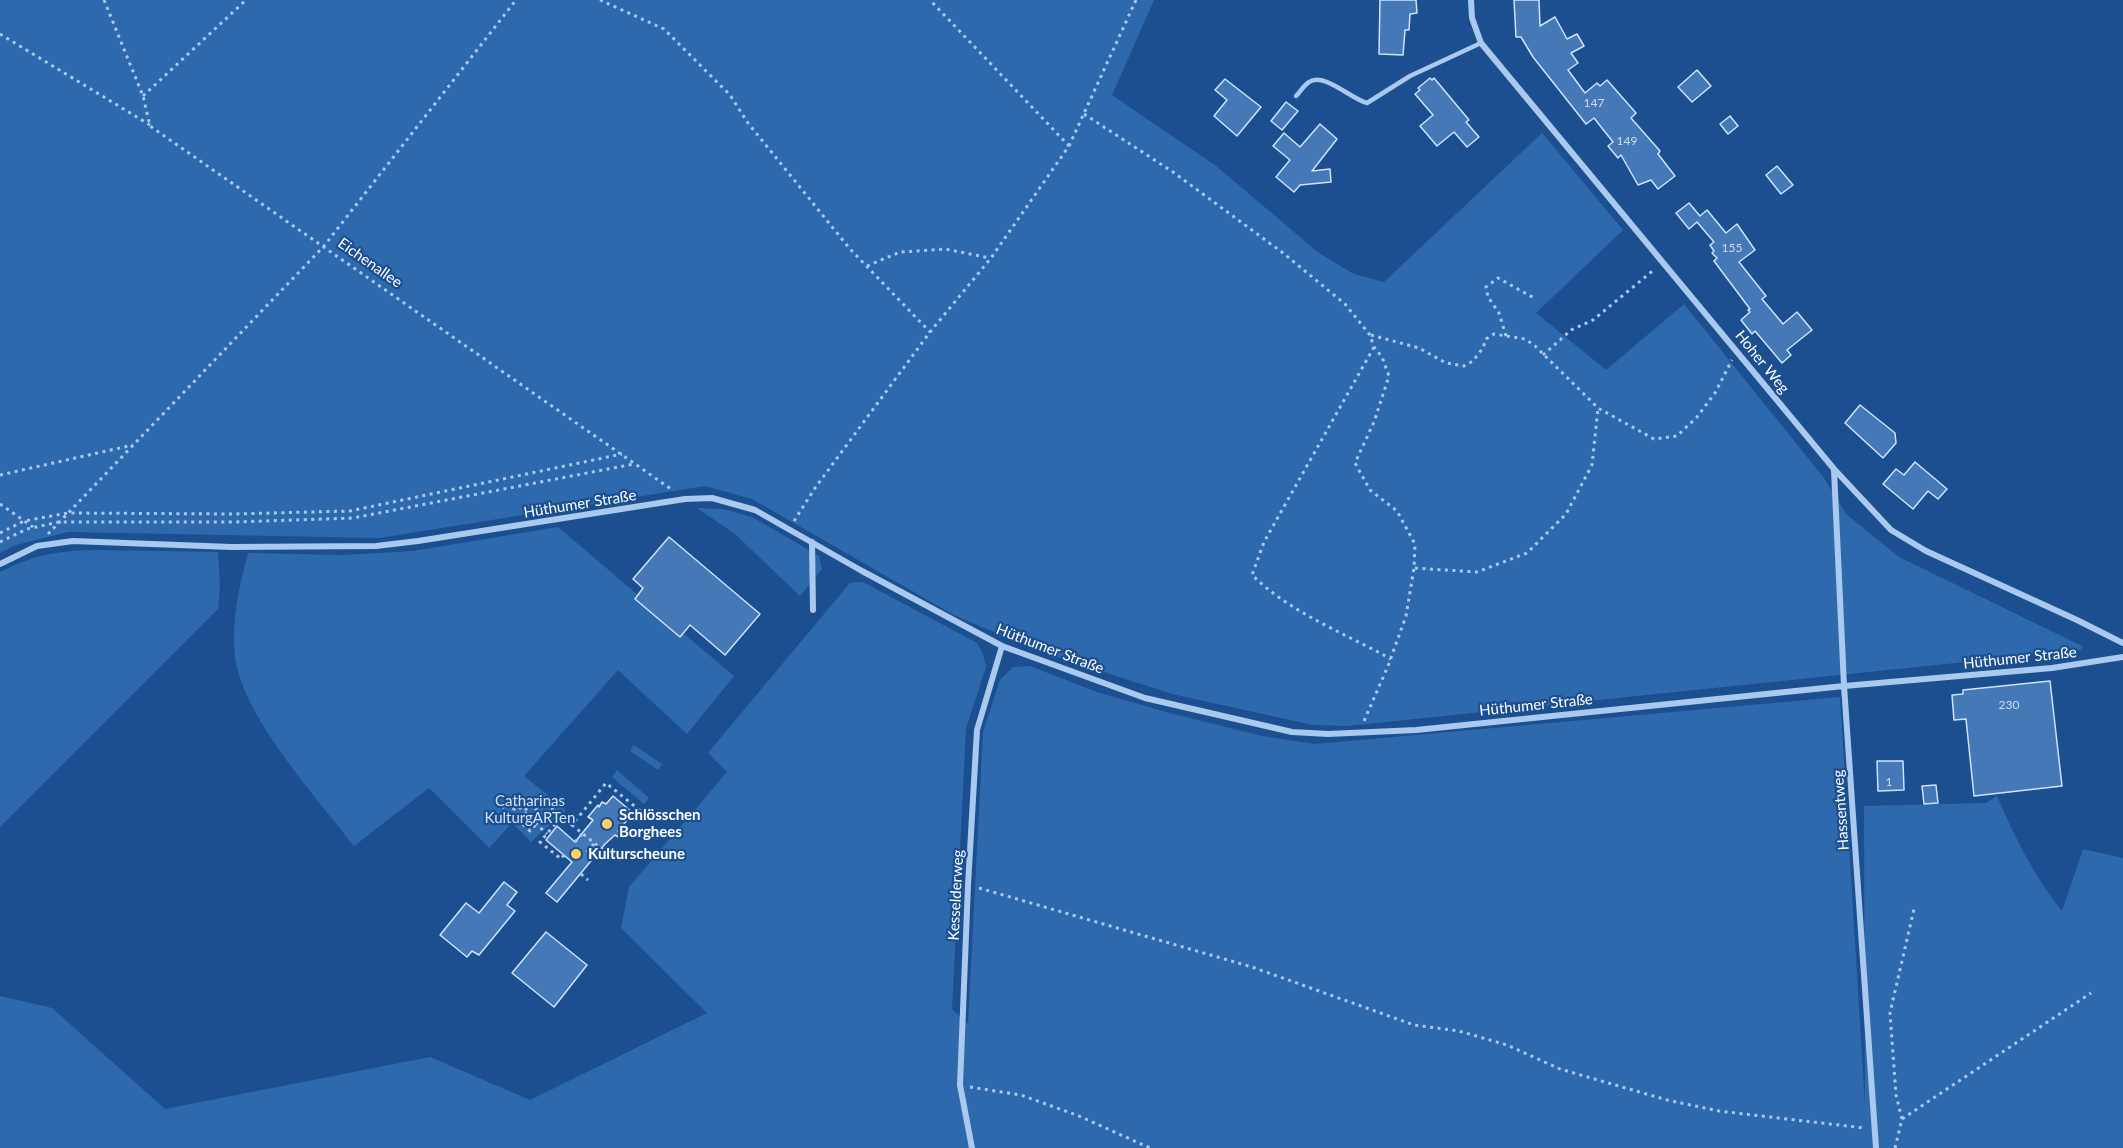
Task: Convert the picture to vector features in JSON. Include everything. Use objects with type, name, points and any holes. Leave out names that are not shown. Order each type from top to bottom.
[{"type":"street","name":"Hoher Weg","points":[[1471,0],[1472,18],[1481,43],[1834,469],[1891,530],[1926,551],[2123,643]]},
{"type":"street","name":"Hassentweg","points":[[1834,469],[1844,686],[1876,1145]]},
{"type":"street","name":"Hüthumer Straße","points":[[0,564],[37,546],[73,541],[231,547],[376,546],[685,499],[712,498],[754,510],[1002,646],[1145,698],[1292,732],[1328,734],[1416,729],[1844,686],[2052,668],[2123,657]]},
{"type":"street","points":[[812,543],[813,609]]},
{"type":"street","name":"Kesselderweg","points":[[972,1148],[960,1085],[977,730],[1002,646]]},
{"type":"lane","points":[[1296,96],[1308,82],[1316,79],[1325,80],[1359,101],[1367,103],[1410,76],[1481,43]]},
{"type":"path","points":[[104,0],[143,96],[150,126]]},
{"type":"path","points":[[143,96],[246,0]]},
{"type":"path","points":[[37,546],[324,246],[516,0]]},
{"type":"path","points":[[600,0],[664,29],[730,95],[748,123],[850,249],[930,332]]},
{"type":"path","points":[[930,0],[1069,147]]},
{"type":"path","points":[[788,529],[814,488],[930,332],[991,258],[1069,147],[1136,0]]},
{"type":"path","name":"Eichenallee","points":[[0,34],[150,126],[685,499]]},
{"type":"path","points":[[1084,114],[1173,172],[1283,253],[1345,304],[1370,335],[1382,357],[1389,376],[1374,422],[1355,463],[1370,490],[1397,511],[1415,544],[1414,568],[1406,616],[1391,659],[1359,732]]},
{"type":"path","points":[[867,266],[900,252],[945,249],[991,258]]},
{"type":"path","points":[[1543,355],[1571,330],[1593,320],[1663,262]]},
{"type":"path","points":[[1506,336],[1499,313],[1488,297],[1486,287],[1498,278],[1534,298]]},
{"type":"path","points":[[1370,335],[1419,348],[1446,363],[1464,366],[1473,361],[1483,348],[1486,339],[1494,334],[1526,339],[1598,408],[1654,439],[1677,436],[1697,417],[1715,393],[1737,350]]},
{"type":"path","points":[[1374,346],[1264,542],[1252,575],[1268,591],[1391,659]]},
{"type":"path","points":[[1414,568],[1477,572],[1527,553],[1566,514],[1592,465],[1598,408]]},
{"type":"path","points":[[0,475],[133,445]]},
{"type":"path","points":[[0,533],[24,521],[68,513],[233,514],[350,511],[622,454]]},
{"type":"path","points":[[0,542],[33,527],[60,522],[233,522],[353,518],[635,464]]},
{"type":"path","points":[[0,504],[33,527]]},
{"type":"path","points":[[572,825],[606,783],[643,813]]},
{"type":"path","points":[[517,819],[538,796],[609,855]]},
{"type":"path","points":[[519,801],[512,800],[510,804],[517,819],[530,831],[537,823],[543,816],[523,797],[519,801],[519,807],[537,823],[548,834]]},
{"type":"path","points":[[589,804],[595,809]]},
{"type":"path","points":[[502,806],[511,810],[519,807]]},
{"type":"path","points":[[561,817],[540,842],[561,859],[564,855]]},
{"type":"path","points":[[619,830],[625,835]]},
{"type":"path","points":[[575,842],[582,834]]},
{"type":"path","points":[[587,852],[594,844]]},
{"type":"path","points":[[580,874],[588,880]]},
{"type":"path","points":[[968,885],[1252,967],[1414,1025],[1460,1031],[1507,1045],[1560,1069],[1667,1100],[1719,1111],[1863,1127],[1876,1145]]},
{"type":"path","points":[[1895,1148],[1902,1119],[1896,1095],[1890,1013],[1914,909]]},
{"type":"path","points":[[1902,1119],[2091,993]]},
{"type":"path","points":[[960,1085],[1021,1095],[1079,1116],[1150,1148]]},
{"type":"green space","points":[[0,0],[1154,0],[1112,95],[1216,166],[1319,253],[1354,274],[1384,282],[1542,133],[1623,230],[1536,313],[1606,370],[1684,304],[1824,478],[1846,514],[1899,557],[2082,646],[2081,650],[1347,726],[1313,725],[1172,694],[1036,650],[954,615],[752,499],[705,486],[379,538],[68,532],[16,545],[0,553]]},
{"type":"green space","points":[[697,508],[723,509],[752,517],[819,556],[822,569],[800,596],[735,534]]},
{"type":"green space","name":"Catharinas KulturgARTen","points":[[558,527],[638,595],[635,599],[680,636],[683,633],[734,676],[687,734],[618,670],[524,776],[566,810],[531,842],[512,823],[489,848],[429,788],[354,846],[266,731],[241,680],[235,657],[234,631],[239,592],[248,553],[343,555],[413,551]]},
{"type":"green space","points":[[90,550],[218,552],[220,586],[218,609],[0,827],[0,572],[44,555]]},
{"type":"green space","points":[[863,582],[977,643],[983,654],[986,667],[966,728],[952,1009],[968,1024],[983,732],[1000,680],[1013,667],[1030,666],[1097,692],[1166,712],[1262,736],[1315,744],[1840,697],[1865,1105],[1864,806],[1986,803],[1997,796],[2026,856],[2062,911],[2083,849],[2123,858],[2123,1148],[0,1148],[0,996],[52,1008],[165,1109],[430,1057],[530,1100],[707,1013],[621,928],[629,887],[727,772],[708,753],[850,583]]},
{"type":"green space","points":[[634,745],[662,764],[658,770],[630,751]]},
{"type":"green space","points":[[617,770],[649,798],[644,804],[612,777]]},
{"type":"building","points":[[1380,0],[1416,0],[1417,13],[1410,14],[1409,30],[1405,30],[1403,55],[1379,54]]},
{"type":"building","points":[[1514,0],[1539,0],[1540,26],[1555,17],[1567,39],[1577,34],[1584,46],[1571,53],[1578,63],[1568,70],[1585,93],[1597,83],[1600,86],[1607,80],[1636,113],[1631,118],[1660,151],[1658,154],[1675,176],[1658,189],[1651,180],[1638,185],[1621,155],[1618,158],[1608,146],[1613,142],[1594,118],[1586,124],[1533,57],[1521,37],[1516,37]]},
{"type":"building","points":[[1697,70],[1711,86],[1692,102],[1678,87]]},
{"type":"building","points":[[1430,78],[1432,80],[1434,78],[1469,120],[1466,122],[1479,137],[1467,147],[1454,132],[1437,146],[1420,126],[1433,115],[1415,94],[1420,90],[1418,88]]},
{"type":"building","points":[[1225,79],[1261,107],[1237,136],[1214,116],[1227,100],[1215,90]]},
{"type":"building","points":[[1286,102],[1298,111],[1282,130],[1271,121]]},
{"type":"building","points":[[1730,116],[1738,126],[1728,134],[1720,124]]},
{"type":"building","points":[[1320,124],[1337,139],[1312,171],[1330,169],[1331,182],[1300,185],[1294,192],[1276,177],[1290,160],[1273,146],[1284,133],[1300,147]]},
{"type":"building","points":[[1777,166],[1793,185],[1781,194],[1766,175]]},
{"type":"building","points":[[1689,203],[1700,216],[1707,210],[1726,233],[1737,224],[1755,250],[1739,262],[1766,296],[1762,299],[1783,324],[1797,312],[1812,330],[1787,350],[1791,355],[1782,363],[1755,331],[1752,334],[1741,320],[1750,312],[1748,310],[1750,309],[1714,261],[1717,258],[1712,253],[1714,251],[1710,245],[1714,242],[1697,222],[1689,229],[1676,213]]},
{"type":"building","points":[[1860,405],[1895,433],[1896,443],[1883,458],[1845,423]]},
{"type":"building","points":[[1915,462],[1947,489],[1938,499],[1928,491],[1913,509],[1883,484],[1896,469],[1904,475]]},
{"type":"building","points":[[669,537],[760,614],[725,655],[690,625],[680,637],[635,599],[643,588],[633,579]]},
{"type":"building","points":[[2050,681],[2062,786],[1974,796],[1966,719],[1954,720],[1952,695],[1963,694],[1963,690]]},
{"type":"building","points":[[1877,761],[1903,761],[1904,790],[1878,791]]},
{"type":"building","points":[[1936,785],[1938,803],[1924,804],[1922,786]]},
{"type":"building","points":[[613,796],[633,813],[618,831],[622,836],[620,838],[615,835],[605,844],[557,902],[546,893],[572,862],[546,840],[557,826],[575,842],[593,820],[588,817],[598,805],[599,807],[602,802],[606,804]]},
{"type":"building","points":[[504,882],[517,892],[507,905],[515,911],[479,955],[472,951],[467,957],[440,935],[466,903],[479,913]]},
{"type":"building","points":[[546,932],[587,965],[554,1007],[512,973]]},
{"type":"place","name":"Schlösschen Borghees","points":[[607,824]]},
{"type":"place","name":"Kulturscheune","points":[[576,854]]}]
